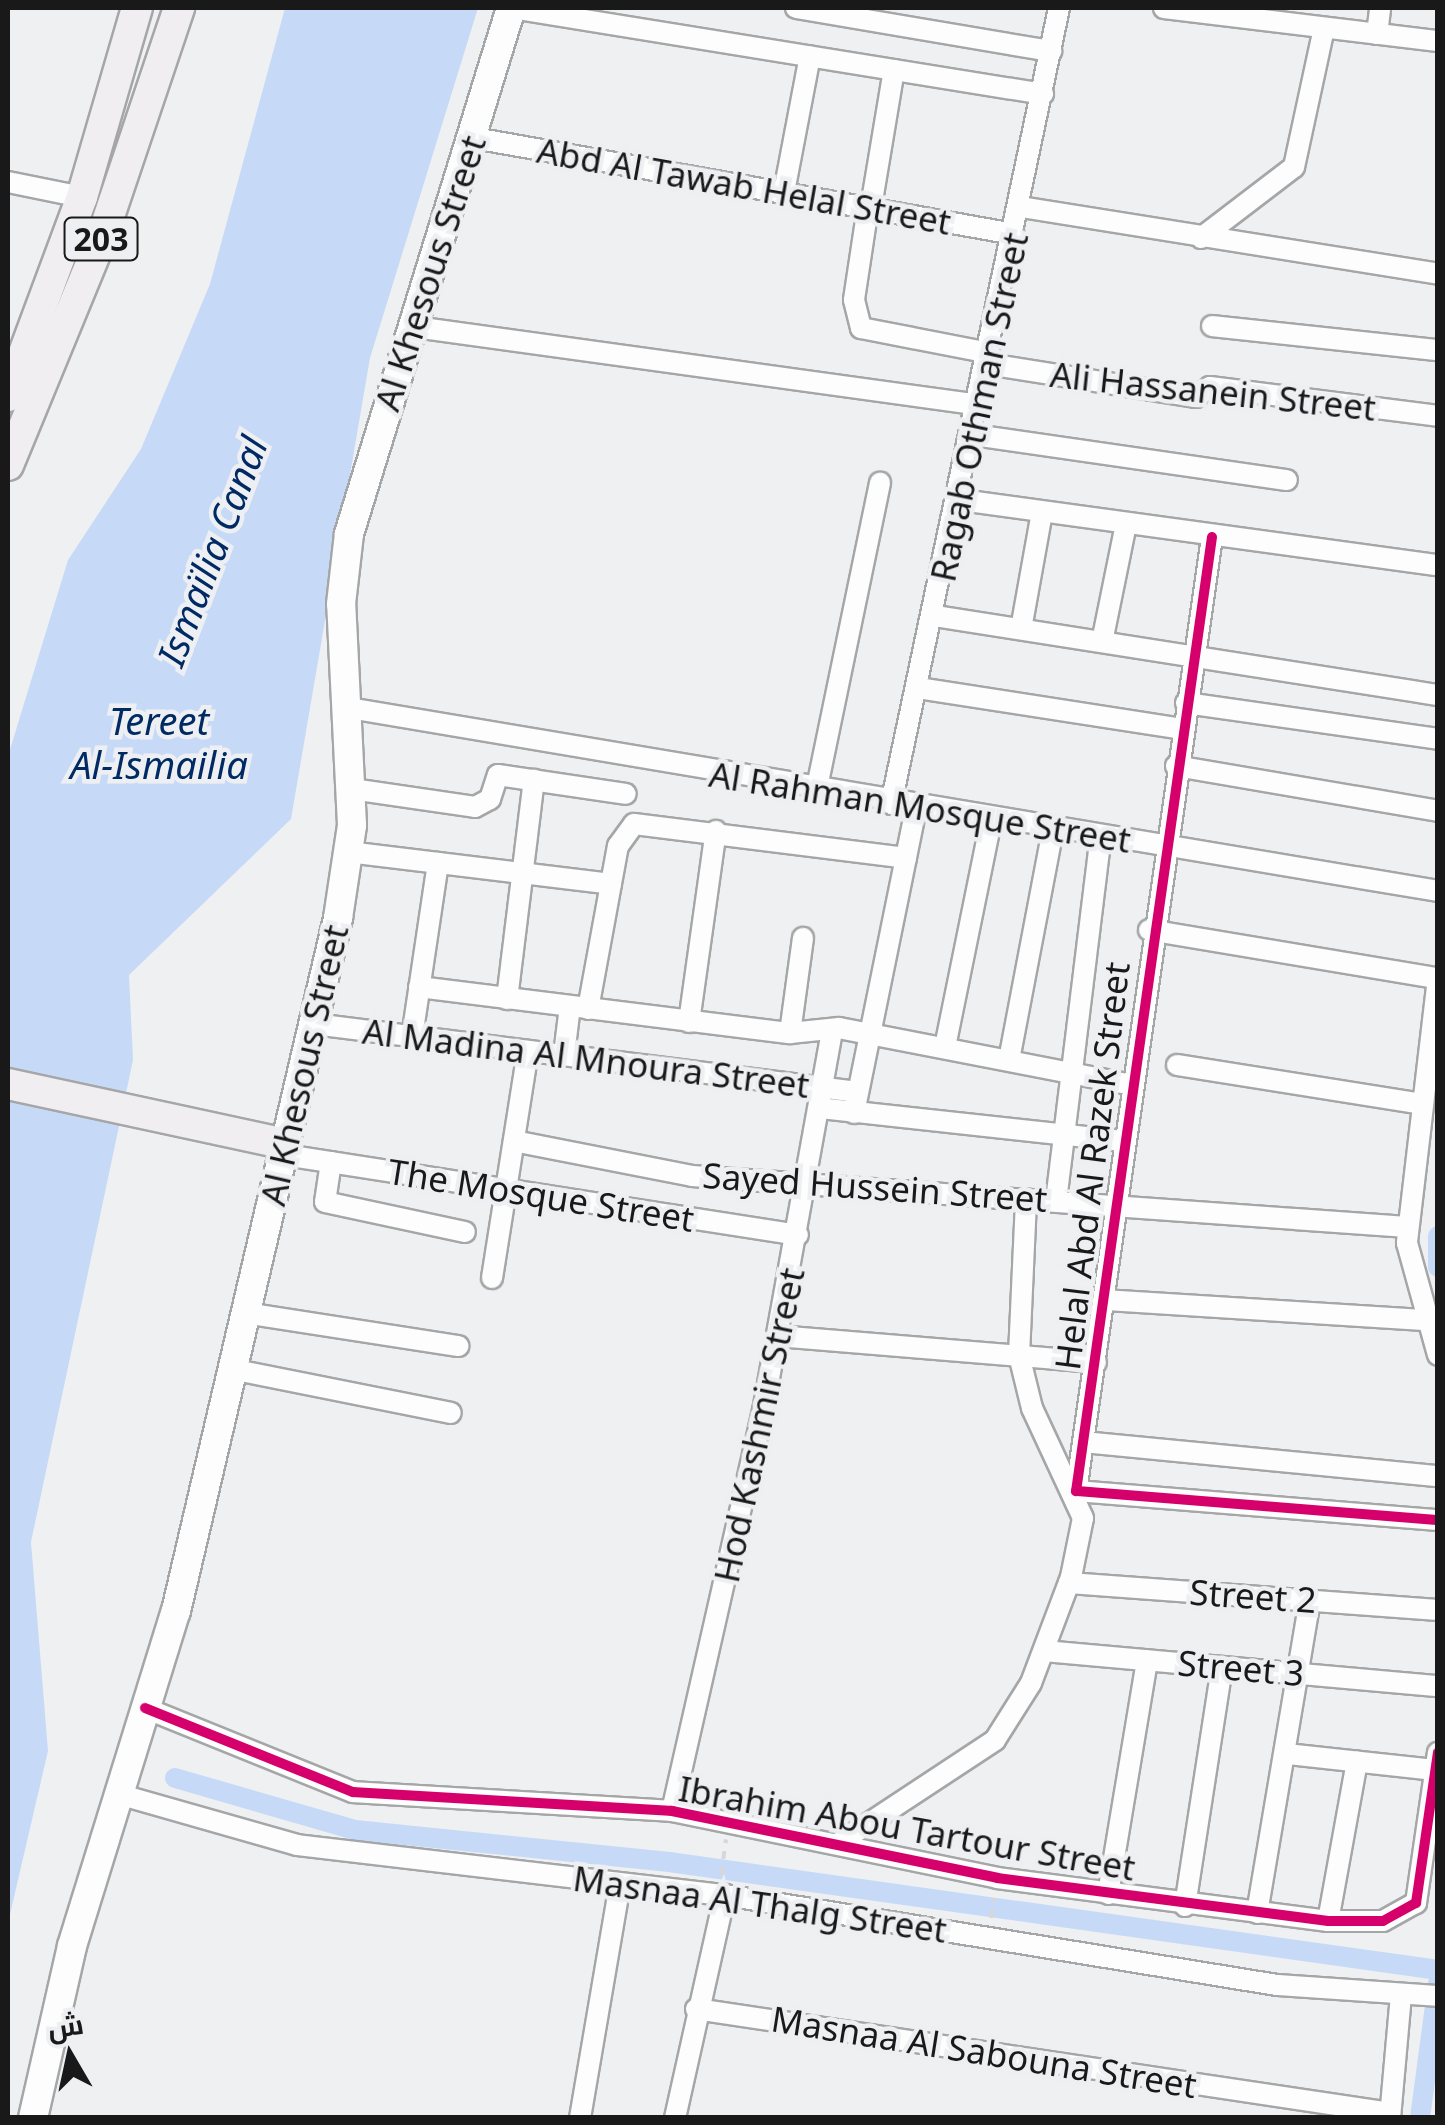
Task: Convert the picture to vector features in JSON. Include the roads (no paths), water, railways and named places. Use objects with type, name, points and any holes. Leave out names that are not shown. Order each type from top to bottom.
[{"type":"main road","name":"203","points":[[8,396],[82,197],[137,8]]},
{"type":"main road","name":"203","points":[[8,465],[102,237],[179,8]]},
{"type":"main road","name":"Al Khesous Street","points":[[33,2118],[118,1794],[146,1708],[314,1024],[348,852],[352,789],[342,567],[511,8]]},
{"type":"main road","points":[[8,1084],[243,1134],[286,1149]]},
{"type":"street","points":[[511,8],[1043,94]]},
{"type":"street","points":[[796,8],[1052,51]]},
{"type":"street","name":"Ragab Othman Street","points":[[890,804],[961,500],[1059,8]]},
{"type":"street","points":[[1164,8],[1319,21],[1377,34],[1438,41]]},
{"type":"street","points":[[1377,34],[1380,8]]},
{"type":"street","points":[[1201,238],[1294,166],[1319,21]]},
{"type":"street","points":[[784,192],[810,56]]},
{"type":"street","points":[[870,207],[894,70]]},
{"type":"street","name":"Abd Al Tawab Helal Street","points":[[474,138],[1014,234]]},
{"type":"street","points":[[8,182],[82,197]]},
{"type":"street","name":"Ali Hassanein Street","points":[[870,207],[854,300],[862,328],[989,359],[1196,396],[1210,387],[1438,416]]},
{"type":"street","points":[[1021,207],[1438,274]]},
{"type":"street","points":[[1212,326],[1438,350]]},
{"type":"street","points":[[415,327],[980,405]]},
{"type":"street","points":[[974,435],[1287,480]]},
{"type":"street","points":[[816,792],[880,483]]},
{"type":"street","points":[[961,500],[1212,537],[1249,540],[1264,534],[1438,565]]},
{"type":"street","points":[[1021,629],[1042,512]]},
{"type":"street","points":[[1102,642],[1126,524]]},
{"type":"street","name":"Helal Abd Al Razek Street","points":[[1076,1491],[1120,1205],[1149,930],[1212,537]]},
{"type":"street","points":[[935,616],[1438,695]]},
{"type":"street","points":[[918,688],[1182,730]]},
{"type":"street","points":[[1186,703],[1438,739]]},
{"type":"street","name":"Al Rahman Mosque Street","points":[[349,708],[816,792],[1438,891]]},
{"type":"street","points":[[1176,766],[1438,811]]},
{"type":"street","points":[[352,789],[474,806],[490,799],[496,776],[626,794]]},
{"type":"street","points":[[507,998],[534,780]]},
{"type":"street","points":[[856,1102],[916,808]]},
{"type":"street","points":[[945,1047],[992,820]]},
{"type":"street","points":[[564,1055],[623,835],[642,822],[906,858]]},
{"type":"street","points":[[1009,1060],[1053,830]]},
{"type":"street","points":[[689,1022],[716,831]]},
{"type":"street","points":[[1056,1201],[1101,837]]},
{"type":"street","points":[[348,852],[611,884]]},
{"type":"street","points":[[412,1037],[438,863]]},
{"type":"street","points":[[1149,930],[1437,978],[1407,1227],[1425,1320],[1438,1355]]},
{"type":"street","points":[[790,1033],[803,938]]},
{"type":"street","points":[[419,987],[790,1033],[870,1033],[1131,1085]]},
{"type":"street","name":"Al Madina Al Mnoura Street","points":[[314,1024],[564,1055],[820,1098],[1124,1140]]},
{"type":"street","name":"Hod Kashmir Street","points":[[672,1811],[778,1336],[834,1032]]},
{"type":"street","points":[[492,1278],[528,1051]]},
{"type":"street","points":[[1177,1065],[1423,1104]]},
{"type":"street","name":"Sayed Hussein Street","points":[[514,1140],[692,1176],[1407,1227]]},
{"type":"street","name":"The Mosque Street","points":[[286,1149],[331,1162],[798,1234]]},
{"type":"street","points":[[331,1162],[326,1202],[465,1232]]},
{"type":"street","points":[[839,1843],[994,1740],[1044,1651],[1082,1539],[1076,1491],[1032,1408],[1020,1355],[1026,1199]]},
{"type":"street","points":[[1105,1300],[1425,1320]]},
{"type":"street","points":[[245,1313],[458,1346]]},
{"type":"street","points":[[778,1336],[1096,1362]]},
{"type":"street","points":[[232,1370],[451,1413]]},
{"type":"street","points":[[1083,1442],[1438,1476]]},
{"type":"street","points":[[1076,1491],[1438,1520]]},
{"type":"street","name":"Street 2","points":[[1069,1583],[1438,1610]]},
{"type":"street","points":[[1257,1913],[1288,1754],[1310,1600]]},
{"type":"street","name":"Street 3","points":[[1044,1651],[1438,1686]]},
{"type":"street","points":[[1108,1894],[1147,1660]]},
{"type":"street","points":[[1185,1906],[1222,1667]]},
{"type":"street","name":"Ibrahim Abou Tartour Street","points":[[146,1708],[353,1792],[672,1811],[1108,1894],[1328,1920],[1384,1922],[1404,1915],[1422,1890],[1436,1762]]},
{"type":"street","points":[[1288,1754],[1357,1762],[1436,1762]]},
{"type":"street","points":[[1328,1920],[1357,1762]]},
{"type":"street","name":"Masnaa Al Thalg Street","points":[[118,1794],[297,1845],[620,1884],[722,1888],[1277,1985],[1438,1996]]},
{"type":"street","points":[[580,2118],[620,1884]]},
{"type":"street","points":[[675,2118],[722,1888]]},
{"type":"street","points":[[1390,2116],[1404,1994]]},
{"type":"street","name":"Masnaa Al Sabouna Street","points":[[696,2009],[1390,2116]]},
{"type":"water","name":"Tereet Al-Ismailia","points":[[285,8],[478,8],[370,358],[291,819],[129,975],[133,1060],[31,1542],[48,1751],[8,1923],[8,756],[68,560],[141,449],[210,284]]},
{"type":"waterway","points":[[1438,1236],[1438,1267]]},
{"type":"waterway","points":[[175,1778],[355,1830],[669,1862],[1438,1970]]},
{"type":"waterway","points":[[1420,2118],[1438,1983]]},
{"type":"water label","name":"Ismaïlia Canal","points":[[212,551]]}]
